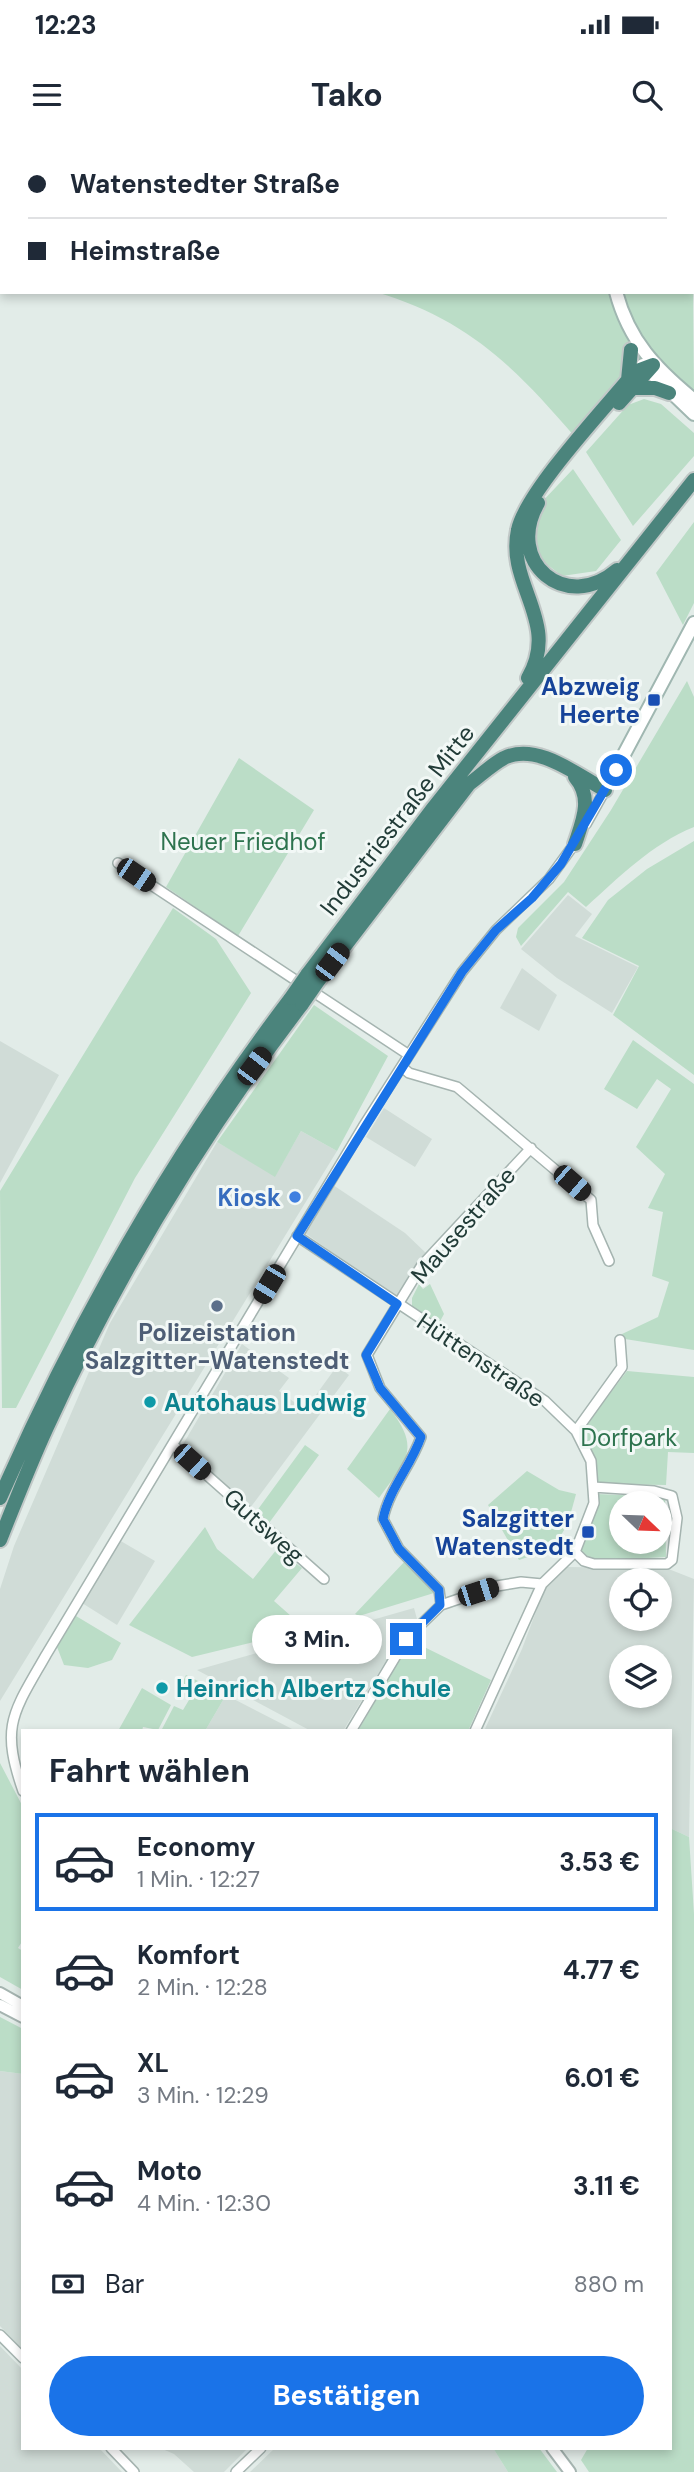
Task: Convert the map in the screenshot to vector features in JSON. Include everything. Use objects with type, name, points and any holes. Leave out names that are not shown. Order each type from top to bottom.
[{"type":"highway","points":[[631,350],[631,384]]},
{"type":"highway","points":[[498,727],[510,701],[534,668],[540,652],[537,620],[518,563],[518,528],[533,497],[631,384],[649,368]]},
{"type":"highway","points":[[631,384],[669,393]]},
{"type":"highway","points":[[575,449],[531,519],[528,540],[533,561],[552,580],[579,587],[608,578],[638,551]]},
{"type":"highway","name":"Industriestraße Mitte","points":[[0,1540],[57,1406],[102,1317],[176,1185],[239,1087],[312,978],[498,727],[694,480]]},
{"type":"highway","name":"Industriestraße Mitte","points":[[312,978],[469,784],[507,757],[535,755],[572,773]]},
{"type":"highway","points":[[572,773],[605,790]]},
{"type":"highway","points":[[572,773],[584,790],[586,801],[575,844]]},
{"type":"highway","name":"Industriestraße Mitte","points":[[0,1498],[89,1313],[163,1181],[228,1081],[296,1001]]},
{"type":"main road","points":[[616,294],[631,335],[649,368],[694,400]]},
{"type":"main road","points":[[620,308],[621,326],[631,350],[669,393],[694,414]]},
{"type":"main road","points":[[605,790],[691,634],[694,623]]},
{"type":"street","points":[[21,1786],[9,1759],[9,1728],[17,1706],[297,1236],[462,972],[496,930],[549,879],[575,844],[605,790]]},
{"type":"street","points":[[118,863],[409,1055]]},
{"type":"street","points":[[402,1067],[409,1073],[457,1087],[591,1200],[593,1225],[609,1261]]},
{"type":"street","name":"Mausestraße","points":[[440,1605],[439,1590],[399,1549],[383,1519],[386,1503],[413,1458],[421,1437],[380,1388],[366,1355],[422,1265],[531,1149]]},
{"type":"street","name":"Hüttenstraße","points":[[297,1236],[545,1401],[576,1431],[591,1461],[594,1503],[575,1552],[542,1584],[476,1729]]},
{"type":"street","points":[[576,1431],[622,1367],[620,1340]]},
{"type":"street","name":"Gutsweg","points":[[173,1445],[324,1579]]},
{"type":"street","points":[[575,1552],[584,1561],[594,1564],[667,1564],[673,1560],[677,1518],[672,1496],[593,1487]]},
{"type":"street","points":[[352,1729],[406,1639],[440,1605],[497,1586],[520,1582],[542,1584]]},
{"type":"street","points":[[0,1993],[21,2005]]},
{"type":"street","points":[[0,2005],[21,2016]]},
{"type":"street","points":[[0,2334],[21,2356]]},
{"type":"street","points":[[113,2450],[134,2472]]},
{"type":"street","points":[[236,2472],[259,2450]]},
{"type":"street","points":[[553,2450],[569,2472]]},
{"type":"shaded area","points":[[568,895],[592,914],[575,936],[638,967],[612,1013],[557,978],[521,949]]},
{"type":"shaded area","points":[[522,968],[557,995],[539,1031],[500,1008]]},
{"type":"shaded area","points":[[0,1041],[59,1075],[0,1183]]},
{"type":"shaded area","points":[[384,1108],[432,1139],[415,1167],[366,1137]]},
{"type":"shaded area","points":[[301,1131],[337,1151],[0,1701],[0,1589],[14,1546],[110,1323],[217,1142],[275,1176]]},
{"type":"shaded area","points":[[333,1185],[405,1233],[427,1254],[397,1299],[305,1233]]},
{"type":"shaded area","points":[[242,1344],[289,1378],[279,1391],[305,1410],[337,1366],[349,1375],[250,1508],[182,1446]]},
{"type":"shaded area","points":[[119,1540],[155,1561],[117,1625],[82,1603]]},
{"type":"shaded area","points":[[565,1567],[666,1568],[609,1568],[609,1631],[672,1631],[672,1570],[694,1579],[689,1837],[672,1829],[672,1729],[485,1729],[522,1649],[547,1582]]},
{"type":"shaded area","points":[[414,1608],[417,1619],[403,1633],[344,1729],[307,1729],[197,1670]]},
{"type":"shaded area","points":[[226,1695],[292,1729],[206,1729]]},
{"type":"shaded area","points":[[0,2071],[21,2074],[21,2348],[0,2326]]},
{"type":"shaded area","points":[[0,2346],[21,2368],[21,2450],[101,2450],[122,2472],[0,2472]]},
{"type":"shaded area","points":[[165,2450],[246,2450],[224,2472],[194,2472],[174,2454]]},
{"type":"shaded area","points":[[273,2450],[494,2450],[508,2472],[250,2472]]},
{"type":"green space","points":[[382,294],[693,294],[694,397],[654,362],[575,437],[510,367],[487,348],[437,316]]},
{"type":"green space","points":[[644,399],[661,404],[694,433],[694,456],[633,526],[586,452],[628,405]]},
{"type":"green space","points":[[573,469],[621,540],[596,571],[562,576],[540,559],[534,530],[539,505]]},
{"type":"green space","points":[[694,522],[694,603],[683,625],[656,573]]},
{"type":"green space","points":[[687,681],[694,697],[694,827],[650,852],[586,907],[568,892],[521,946],[516,937],[518,928],[564,882],[611,810]]},
{"type":"green space","name":"Neuer Friedhof","points":[[239,758],[314,810],[238,936],[166,887]]},
{"type":"green space","points":[[694,841],[694,1075],[613,1015],[639,966],[582,938],[608,900],[647,869]]},
{"type":"green space","points":[[173,908],[216,939],[251,993],[135,1178],[16,1408],[2,1408],[0,1191]]},
{"type":"green space","points":[[314,1005],[388,1056],[337,1151],[301,1131],[275,1177],[217,1142]]},
{"type":"green space","points":[[633,1040],[694,1084],[694,1350],[625,1339],[622,1334],[658,1317],[669,1282],[652,1276],[663,1212],[648,1208],[665,1174],[636,1147],[671,1089],[657,1079],[637,1109],[604,1089]]},
{"type":"green space","points":[[419,1284],[423,1289],[430,1284],[444,1314],[438,1325],[412,1306],[412,1298]]},
{"type":"green space","name":"Dorfpark","points":[[627,1371],[694,1377],[694,1453],[668,1452],[666,1485],[597,1484],[583,1429]]},
{"type":"green space","points":[[390,1409],[405,1435],[406,1455],[379,1498],[347,1469]]},
{"type":"green space","points":[[305,1445],[319,1455],[269,1523],[256,1512]]},
{"type":"green space","points":[[527,1471],[559,1490],[576,1494],[559,1538],[544,1550],[519,1560],[488,1505]]},
{"type":"green space","points":[[597,1494],[609,1495],[609,1554],[666,1554],[666,1557],[596,1561],[585,1559],[578,1551]]},
{"type":"green space","points":[[205,1527],[217,1549],[253,1579],[277,1549],[302,1568],[274,1601],[291,1616],[274,1637],[192,1657],[129,1625]]},
{"type":"green space","points":[[407,1559],[434,1587],[434,1593],[359,1616],[355,1614]]},
{"type":"green space","points":[[76,1616],[121,1643],[112,1660],[88,1668],[64,1665],[57,1647]]},
{"type":"green space","points":[[410,1640],[491,1680],[469,1729],[359,1729]]},
{"type":"green space","points":[[186,1675],[226,1695],[206,1729],[162,1729],[174,1706],[183,1710],[192,1695],[180,1688]]},
{"type":"green space","points":[[142,1688],[171,1705],[159,1729],[119,1729]]},
{"type":"green space","points":[[0,1763],[21,1803],[21,1943],[18,1948],[21,1950],[21,1989],[0,1977]]},
{"type":"green space","points":[[672,1829],[689,1837],[694,1914],[694,2472],[589,2472],[581,2460],[587,2450],[672,2450]]},
{"type":"green space","points":[[0,2017],[21,2028],[21,2074],[0,2071]]},
{"type":"green space","points":[[494,2450],[540,2450],[557,2472],[508,2472]]},
{"type":"place","name":"Abzweig Heerte","points":[[654,700]]},
{"type":"place","name":"Kiosk","points":[[295,1197]]},
{"type":"place","name":"Polizeistation Salzgitter-Watenstedt","points":[[217,1306]]},
{"type":"place","name":"Autohaus Ludwig","points":[[150,1402]]},
{"type":"place","name":"Salzgitter Watenstedt","points":[[588,1532]]},
{"type":"place","name":"Heinrich Albertz Schule","points":[[162,1688]]},
{"type":"route","points":[[406,1639],[440,1605],[439,1590],[399,1549],[383,1519],[386,1503],[413,1458],[421,1437],[380,1388],[366,1355],[397,1304],[297,1236],[462,972],[496,930],[532,898],[561,864],[616,770]]}]
